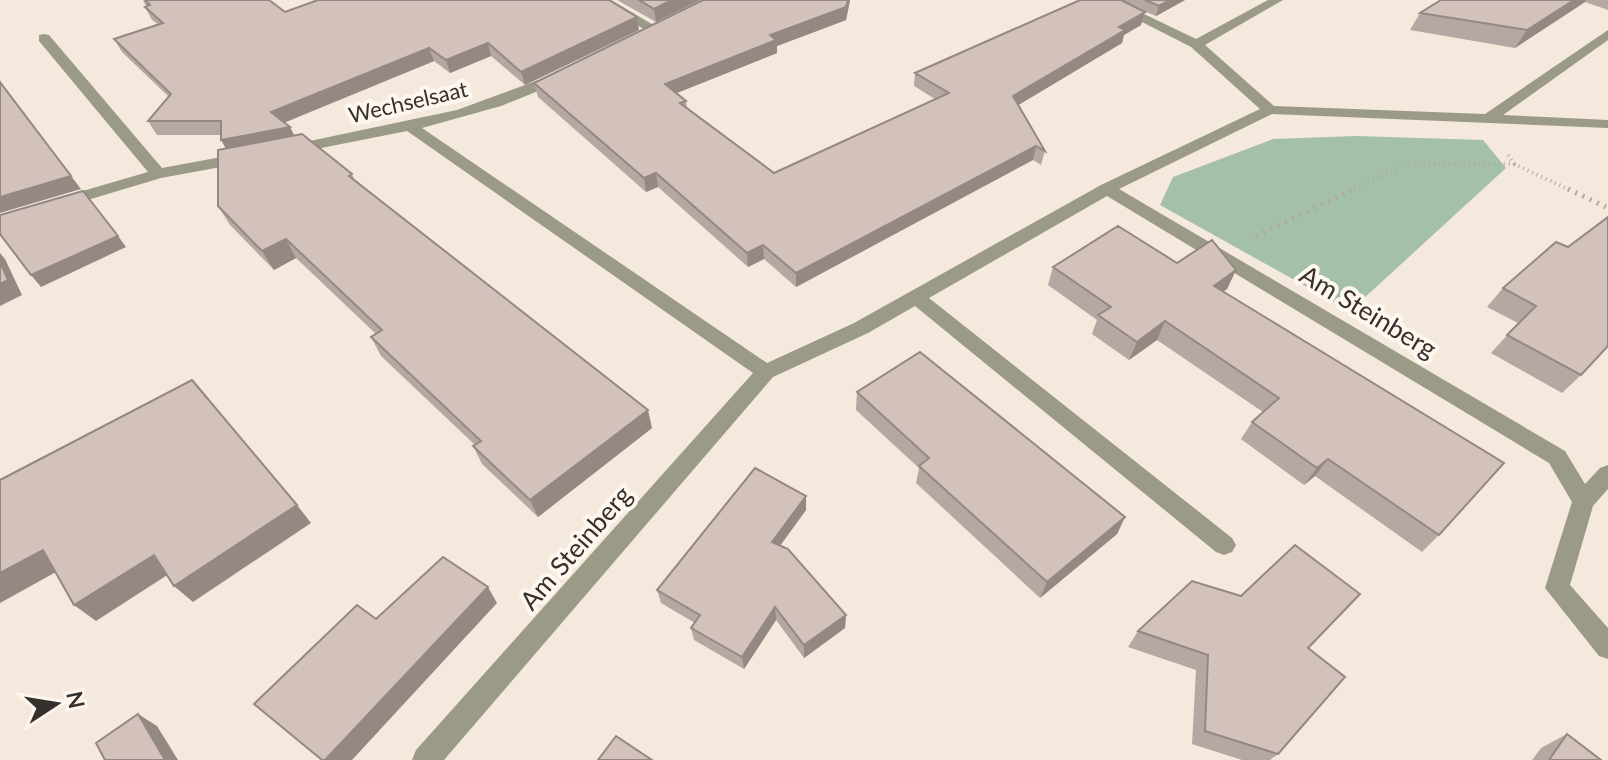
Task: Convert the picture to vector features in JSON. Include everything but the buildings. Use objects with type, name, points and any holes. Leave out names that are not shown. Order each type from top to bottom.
[{"type":"street","points":[[602,0],[655,30]]},
{"type":"street","points":[[1105,0],[1196,44],[1270,110]]},
{"type":"street","points":[[1196,44],[1277,0]]},
{"type":"street","points":[[1485,118],[1608,34]]},
{"type":"street","points":[[44,38],[158,174]]},
{"type":"street","name":"Wechselsaat","points":[[43,209],[158,174],[411,127],[525,94],[577,69]]},
{"type":"street","name":"Am Steinberg","points":[[426,760],[766,372],[861,328],[1107,189],[1270,110],[1608,124]]},
{"type":"street","points":[[411,127],[766,372]]},
{"type":"street","name":"Am Steinberg","points":[[1107,189],[1557,457],[1583,501]]},
{"type":"street","points":[[916,297],[1224,545]]},
{"type":"street","points":[[1608,474],[1583,501],[1557,588],[1608,647]]},
{"type":"path","points":[[1485,118],[1514,164]]},
{"type":"path","points":[[1266,229],[1409,163],[1514,164],[1608,208]]},
{"type":"green space","points":[[1356,136],[1483,140],[1506,168],[1350,311],[1160,205],[1173,177],[1273,139]]}]
